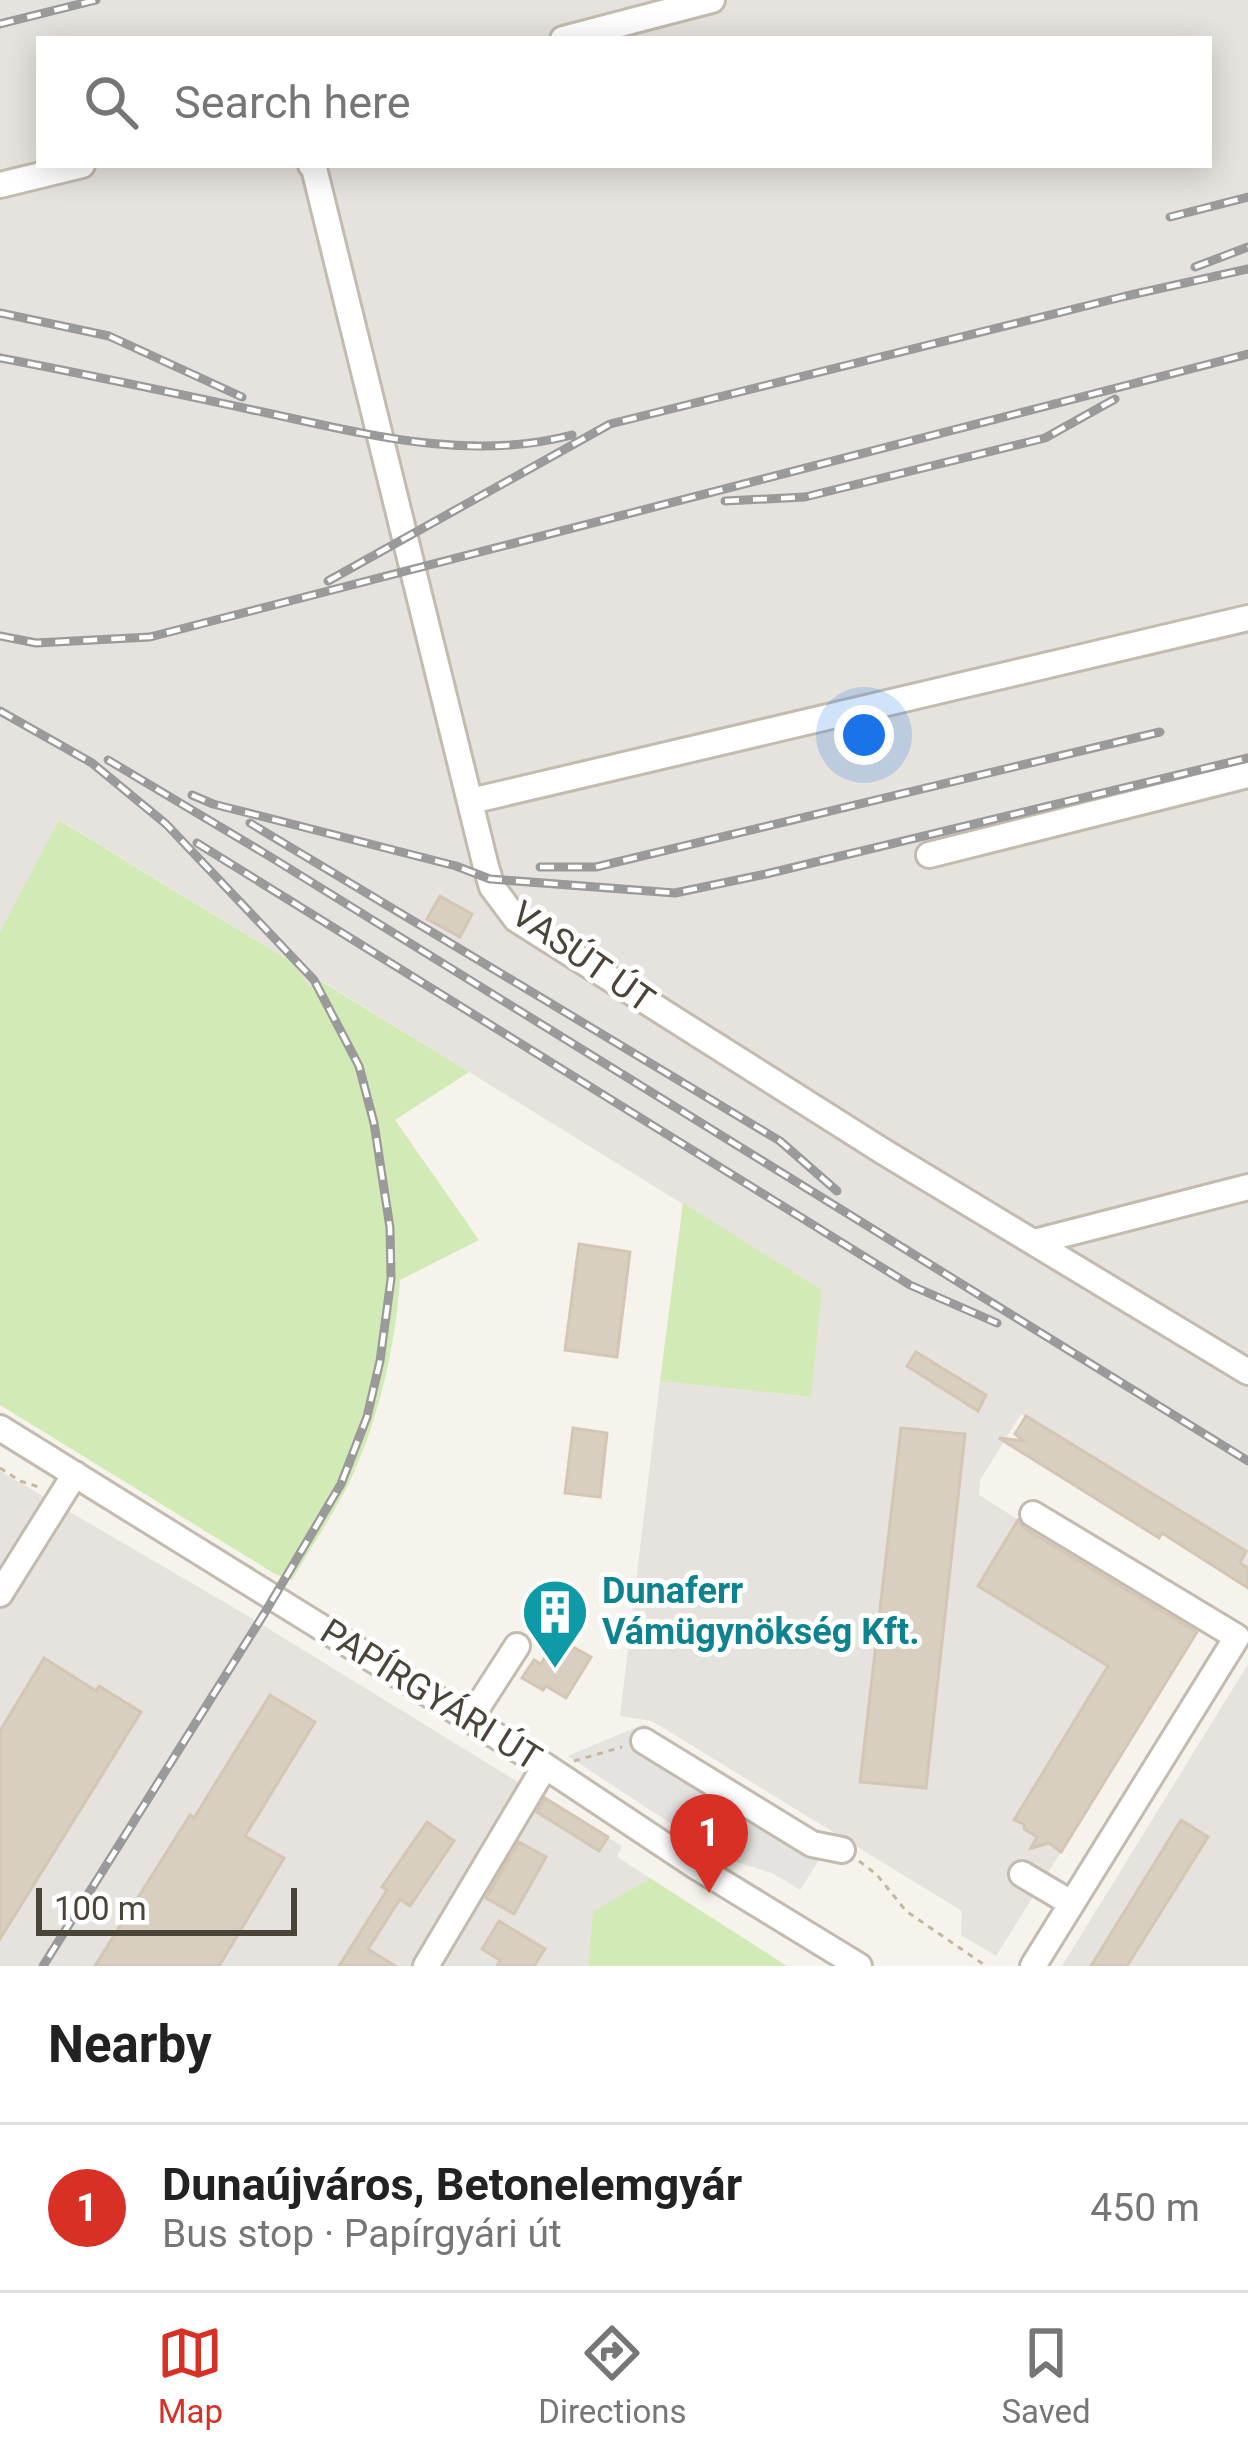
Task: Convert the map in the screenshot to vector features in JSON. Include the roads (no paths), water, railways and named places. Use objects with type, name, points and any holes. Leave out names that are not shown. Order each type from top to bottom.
[{"type":"street","points":[[574,36],[712,0]]},
{"type":"street","points":[[0,184],[69,168]]},
{"type":"street","name":"VASÚT ÚT","points":[[313,168],[492,887],[516,919],[884,1151],[1248,1372]]},
{"type":"street","points":[[471,801],[1248,618]]},
{"type":"street","points":[[929,855],[1248,775]]},
{"type":"street","points":[[1034,1242],[1248,1187]]},
{"type":"street","name":"PAPÍRGYÁRI ÚT","points":[[0,1428],[470,1719],[556,1764],[730,1888],[853,1964]]},
{"type":"street","points":[[0,1594],[74,1474]]},
{"type":"street","points":[[1033,1514],[1242,1628],[1033,1966]]},
{"type":"street","points":[[470,1719],[517,1646]]},
{"type":"street","points":[[644,1741],[812,1844],[842,1850]]},
{"type":"street","points":[[426,1966],[556,1764]]},
{"type":"street","points":[[1022,1874],[1071,1903]]},
{"type":"railway","points":[[0,24],[96,0]]},
{"type":"railway","points":[[1170,217],[1248,197]]},
{"type":"railway","points":[[1195,267],[1248,247]]},
{"type":"railway","points":[[328,581],[610,424],[1248,269]]},
{"type":"railway","points":[[0,313],[109,336],[242,397]]},
{"type":"railway","points":[[0,636],[36,643],[150,637],[1248,354]]},
{"type":"railway","points":[[0,358],[412,441],[492,446],[572,435]]},
{"type":"railway","points":[[725,501],[805,497],[1045,438],[1115,399]]},
{"type":"railway","points":[[0,711],[92,763],[166,824],[314,980],[359,1066],[374,1123],[390,1228],[391,1279],[380,1361],[367,1417],[341,1484],[43,1966]]},
{"type":"railway","points":[[540,867],[596,867],[1160,732]]},
{"type":"railway","points":[[192,795],[490,879],[675,893],[1248,758]]},
{"type":"railway","points":[[108,760],[1248,1461]]},
{"type":"railway","points":[[250,823],[780,1141],[837,1191]]},
{"type":"railway","points":[[197,843],[910,1285],[997,1323]]},
{"type":"place","name":"Dunaferr Vámügynökség Kft.","points":[[555,1671]]},
{"type":"place","name":"Dunaújváros, Betonelemgyár","points":[[709,1893]]}]
